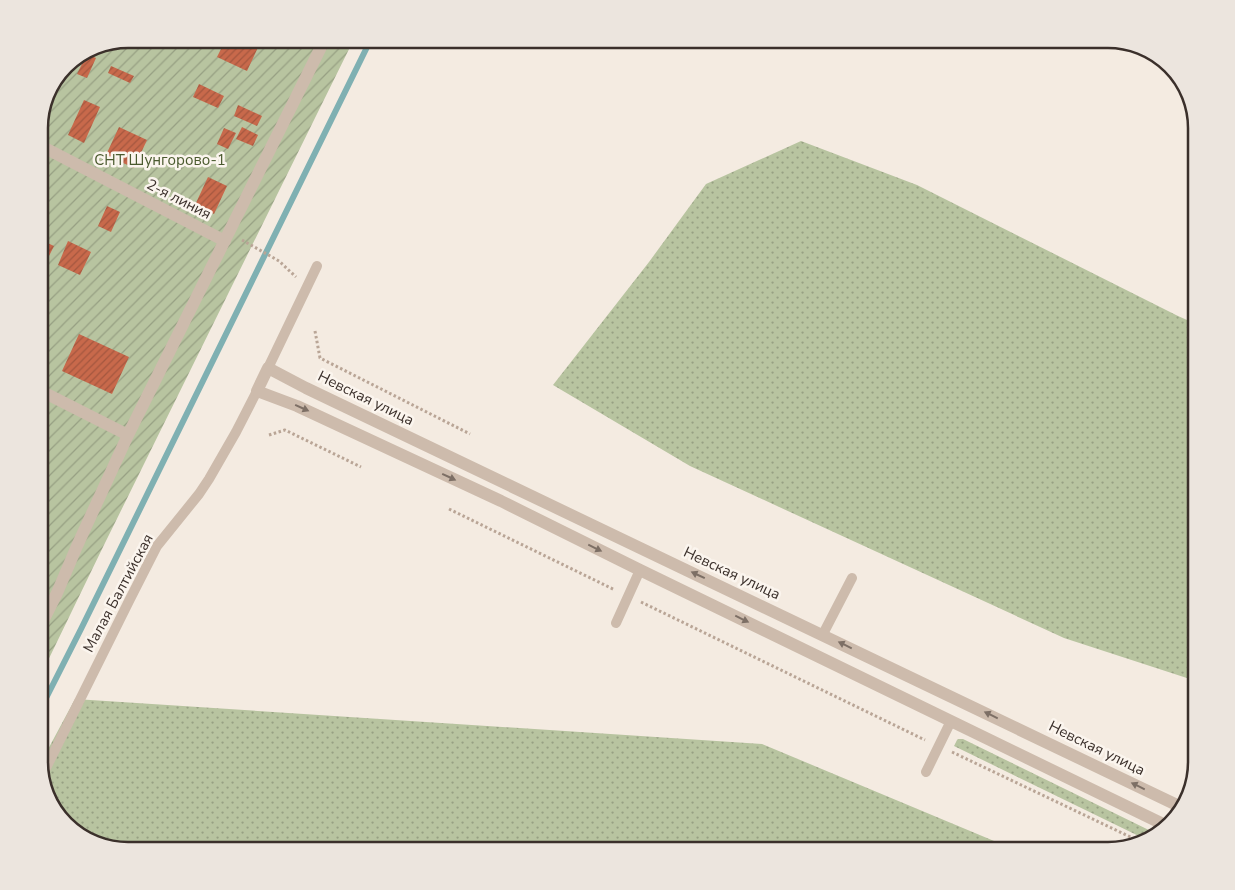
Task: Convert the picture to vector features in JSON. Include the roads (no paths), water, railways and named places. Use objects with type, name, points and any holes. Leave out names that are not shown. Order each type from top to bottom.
[{"type":"street","points":[[48,610],[128,435],[225,241],[318,47]]},
{"type":"street","name":"2-я линия","points":[[48,150],[225,241]]},
{"type":"street","points":[[268,368],[257,391],[297,406],[465,484],[1160,823]]},
{"type":"street","name":"Невская улица","points":[[268,368],[306,388],[1175,804]]},
{"type":"street","points":[[48,395],[128,435]]},
{"type":"lane","points":[[268,368],[317,266]]},
{"type":"lane","name":"Малая Балтийская","points":[[48,764],[157,546],[199,494],[236,432],[257,391]]},
{"type":"lane","points":[[616,623],[640,570]]},
{"type":"lane","points":[[823,634],[852,578]]},
{"type":"lane","points":[[926,772],[951,721]]},
{"type":"waterway","points":[[48,694],[367,47]]},
{"type":"park label","name":"СНТ Шунгорово-1","points":[[160,160]]}]
